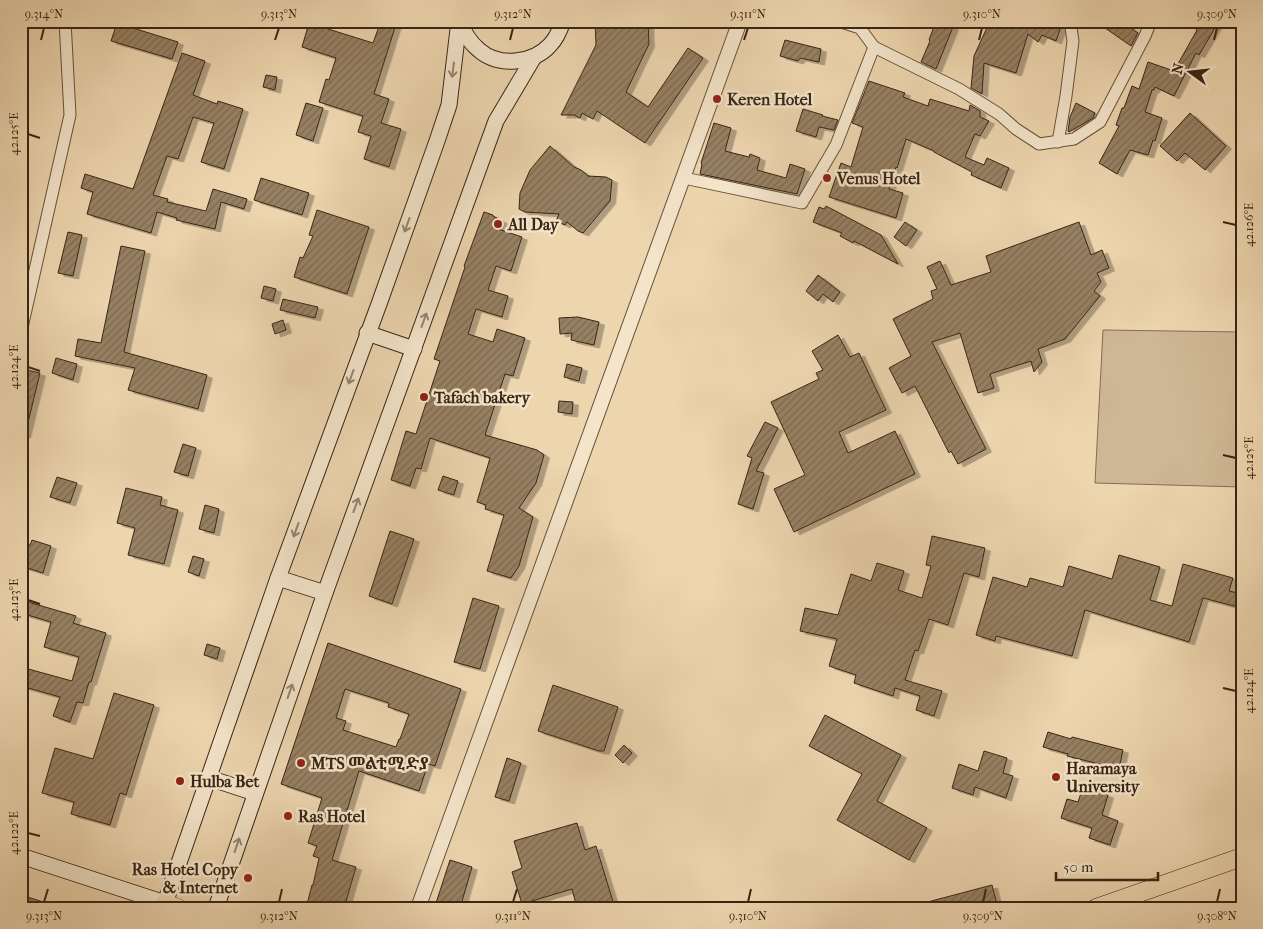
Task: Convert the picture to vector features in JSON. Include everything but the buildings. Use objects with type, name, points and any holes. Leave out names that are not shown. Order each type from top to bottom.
[{"type":"highway","points":[[1096,908],[1242,857]]},
{"type":"main road","points":[[459,21],[467,38],[480,52],[497,60],[516,61],[534,57],[550,46],[560,32],[563,21]]},
{"type":"main road","points":[[21,856],[169,906],[209,778],[278,578],[449,105],[459,21]]},
{"type":"main road","points":[[216,908],[324,593],[496,122],[534,57]]},
{"type":"main road","points":[[368,333],[414,349]]},
{"type":"main road","points":[[278,578],[324,593]]},
{"type":"main road","points":[[209,778],[255,793]]},
{"type":"street","points":[[21,332],[70,115],[65,21]]},
{"type":"street","points":[[418,908],[740,21]]},
{"type":"street","points":[[838,21],[863,25],[874,47],[959,89],[999,114],[1016,129],[1039,144],[1074,140],[1100,122],[1145,36],[1150,21]]},
{"type":"street","points":[[1058,142],[1073,41],[1070,21]]},
{"type":"street","points":[[684,178],[802,203],[836,145],[874,47]]},
{"type":"shaded area","points":[[1103,330],[1242,332],[1242,487],[1095,483]]},
{"type":"place","name":"Keren Hotel","points":[[717,99]]},
{"type":"place","name":"Venus Hotel","points":[[827,178]]},
{"type":"place","name":"All Day","points":[[498,224]]},
{"type":"place","name":"Tafach bakery","points":[[424,397]]},
{"type":"place","name":"MTS መልቲሚድያ","points":[[301,763]]},
{"type":"place","name":"Haramaya University","points":[[1056,777]]},
{"type":"place","name":"Hulba Bet","points":[[180,781]]},
{"type":"place","name":"Ras Hotel","points":[[288,816]]},
{"type":"place","name":"Ras Hotel Copy & Internet","points":[[248,878]]}]
